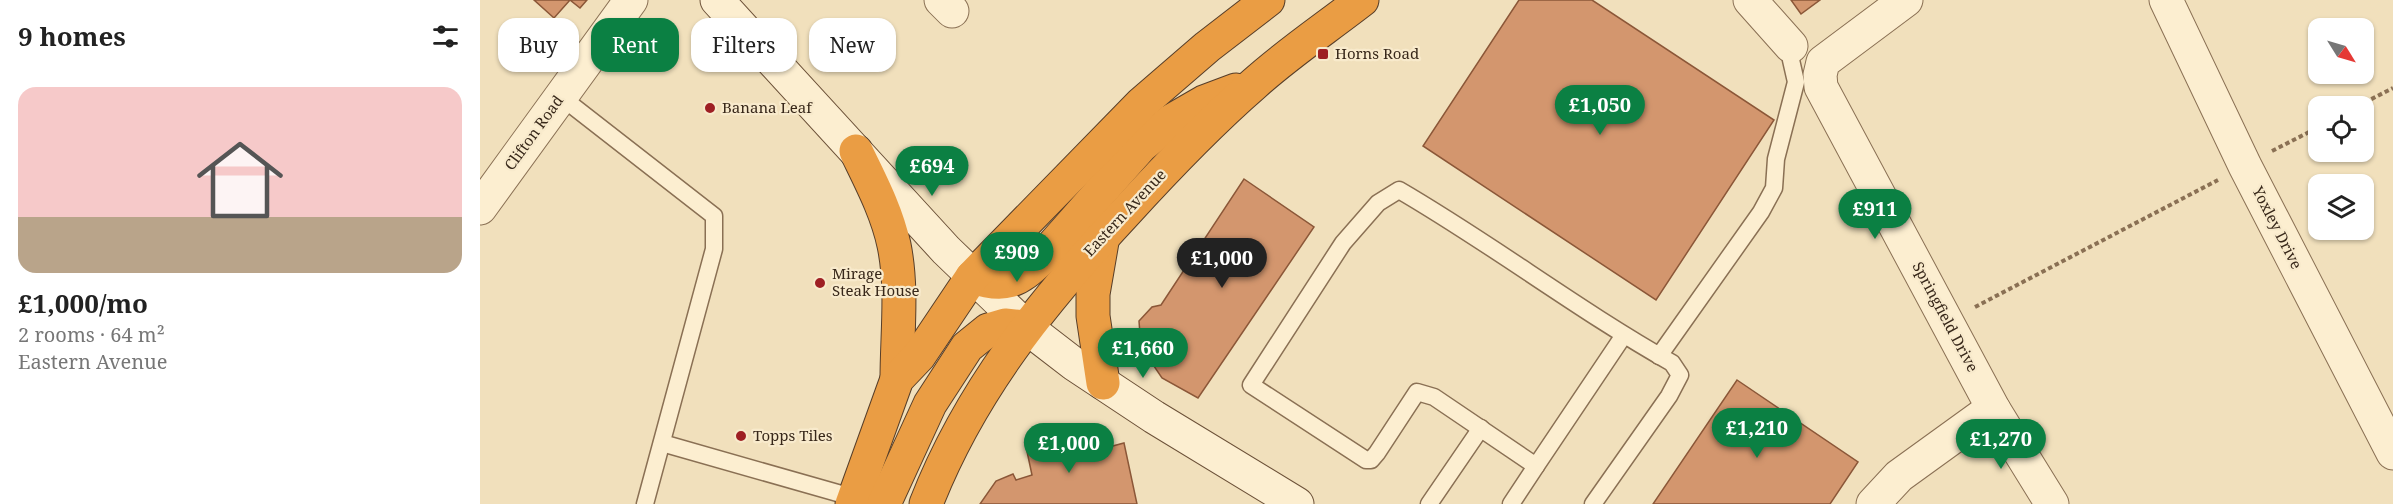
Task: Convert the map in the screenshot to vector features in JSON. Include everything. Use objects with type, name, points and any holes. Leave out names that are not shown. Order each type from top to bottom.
[{"type":"highway","points":[[897,379],[919,356],[972,277],[1141,104],[1207,47],[1268,0]]},
{"type":"highway","name":"Eastern Avenue","points":[[926,504],[937,476],[983,389],[1026,327],[1065,278],[1182,151],[1255,82],[1362,0]]},
{"type":"highway","points":[[972,277],[989,282],[1005,283],[1024,275],[1041,259],[1141,146],[1163,128],[1204,102],[1255,82]]},
{"type":"highway","points":[[856,151],[880,201],[894,245],[899,291],[897,379],[863,502]]},
{"type":"highway","points":[[1103,236],[1093,316],[1103,383]]},
{"type":"highway","points":[[863,502],[967,347],[988,330],[1005,325],[1026,327]]},
{"type":"street","name":"Clifton Road","points":[[480,208],[631,0]]},
{"type":"street","points":[[717,0],[972,277],[1026,327],[1066,359],[1154,417],[1294,503]]},
{"type":"street","points":[[1750,0],[1791,46]]},
{"type":"street","name":"Springfield Drive","points":[[1906,0],[1823,62],[1820,75],[1821,87],[1994,410],[2052,504]]},
{"type":"street","name":"Yoxley Drive","points":[[2166,0],[2245,165],[2393,453]]},
{"type":"street","points":[[1873,504],[1899,476],[1982,416],[1994,410]]},
{"type":"lane","points":[[1659,356],[1761,212],[1774,188],[1776,159],[1796,82],[1791,60],[1791,46]]},
{"type":"lane","points":[[560,96],[714,216],[714,249],[645,504]]},
{"type":"lane","points":[[1536,466],[1434,397],[1417,392],[1377,453],[1371,460],[1366,460],[1251,385],[1343,243],[1378,203],[1399,190],[1452,221],[1507,259],[1672,363],[1680,375],[1669,396],[1593,504]]},
{"type":"lane","points":[[1511,504],[1624,334]]},
{"type":"lane","points":[[1429,504],[1481,428]]},
{"type":"lane","points":[[662,443],[863,502]]},
{"type":"path","points":[[2374,98],[2393,88]]},
{"type":"path","points":[[1948,322],[2308,133]]},
{"type":"building","points":[[534,0],[570,0],[554,18]]},
{"type":"building","points":[[570,0],[587,0],[580,8]]},
{"type":"building","points":[[1519,0],[1592,0],[1774,120],[1656,300],[1423,146]]},
{"type":"building","points":[[1791,0],[1820,0],[1801,14]]},
{"type":"building","points":[[1244,179],[1314,227],[1198,398],[1162,378],[1141,347],[1139,321],[1152,307],[1161,305]]},
{"type":"building","points":[[1737,380],[1858,462],[1830,504],[1653,504]]},
{"type":"building","points":[[1091,426],[1094,451],[1124,443],[1137,504],[980,504],[996,481],[1013,474],[1016,480],[1032,475],[1025,442]]},
{"type":"place","name":"Horns Road","points":[[1323,54]]},
{"type":"place","name":"Banana Leaf","points":[[710,108]]},
{"type":"place","name":"Mirage Steak House","points":[[820,283]]},
{"type":"place","name":"Topps Tiles","points":[[741,436]]}]
